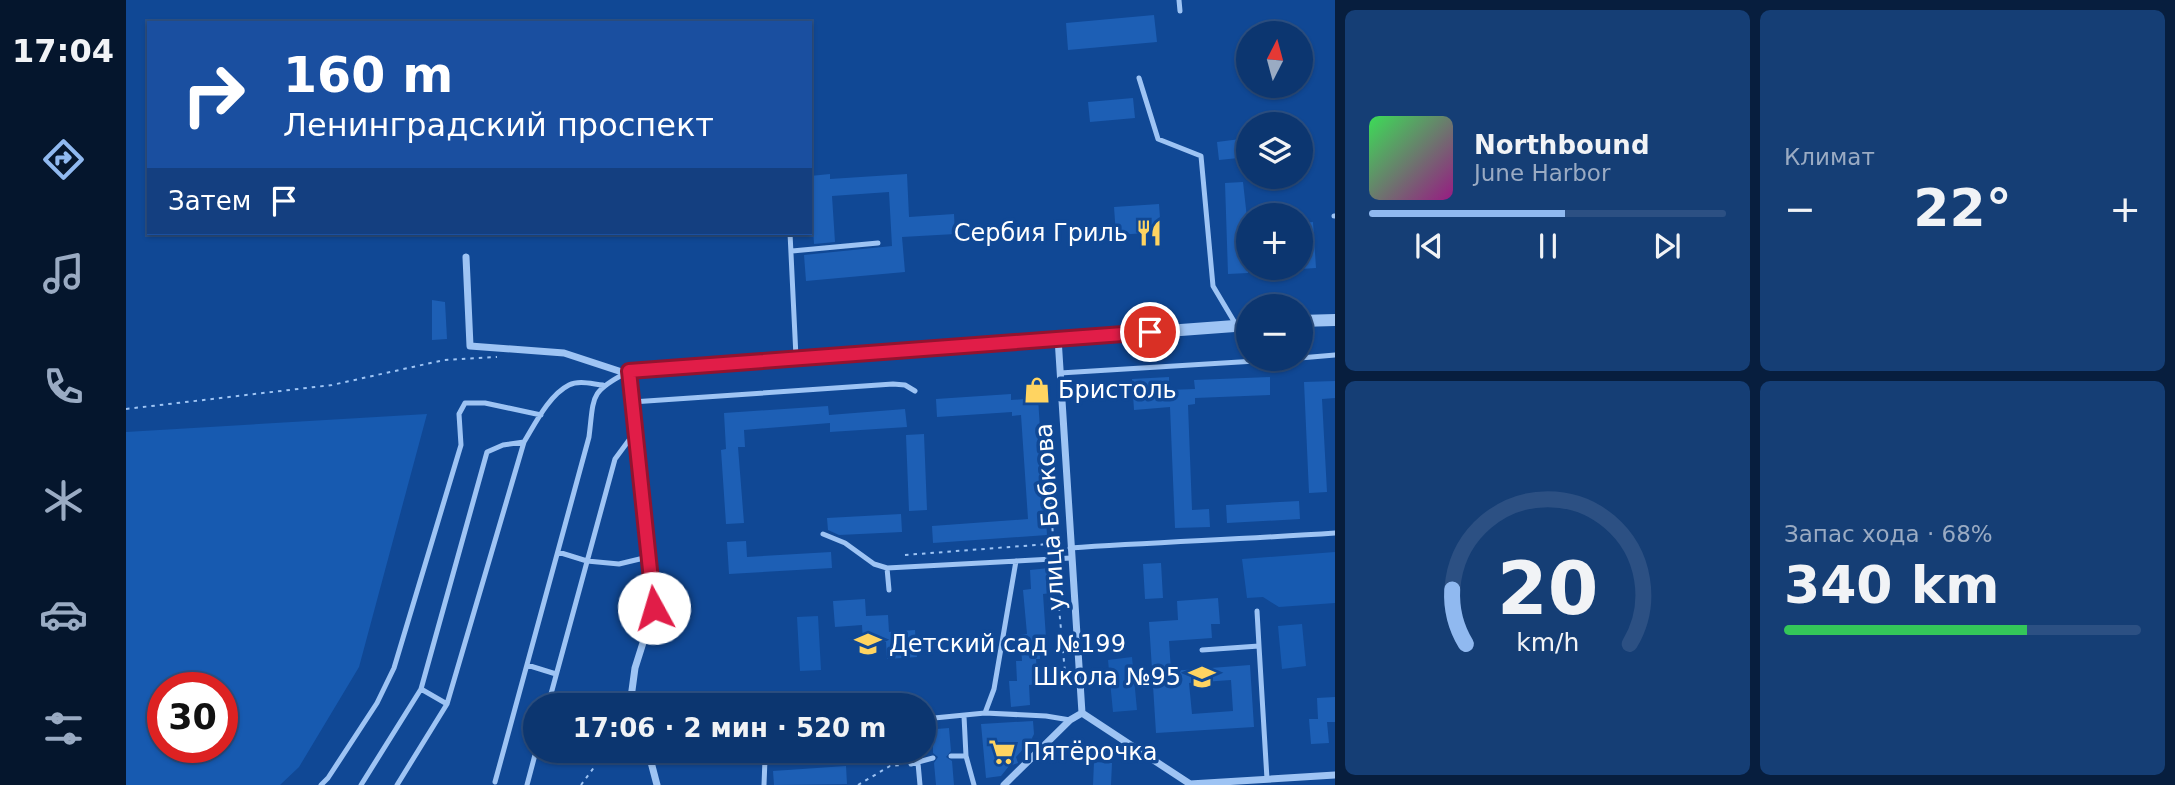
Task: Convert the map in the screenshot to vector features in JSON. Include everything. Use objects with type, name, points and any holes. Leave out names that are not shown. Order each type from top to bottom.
[{"type":"street","points":[[467,257],[470,346],[564,353],[627,372],[796,357],[1236,326]]},
{"type":"street","points":[[1313,321],[1335,320]]},
{"type":"street","name":"улица Бобкова","points":[[1058,338],[1082,713]]},
{"type":"street","points":[[627,372],[654,608],[635,668],[632,693]]},
{"type":"street","points":[[1004,785],[1070,720],[1082,713],[1190,784],[1335,775]]},
{"type":"street","points":[[651,763],[657,785]]},
{"type":"lane","points":[[1179,0],[1180,11]]},
{"type":"lane","points":[[1139,78],[1158,139],[1201,156],[1213,286],[1236,318]]},
{"type":"lane","points":[[790,235],[796,357]]},
{"type":"lane","points":[[792,251],[878,243]]},
{"type":"lane","points":[[1313,357],[1335,355]]},
{"type":"lane","points":[[1060,373],[1236,362]]},
{"type":"lane","points":[[495,782],[589,437],[594,396],[603,385],[627,372]]},
{"type":"lane","points":[[632,402],[893,384],[905,385],[915,391]]},
{"type":"lane","points":[[397,785],[447,704],[524,442],[547,405],[569,385],[603,385]]},
{"type":"lane","points":[[321,785],[377,703],[394,668],[461,444],[459,414],[465,403],[485,403],[541,415]]},
{"type":"lane","points":[[551,693],[615,459],[635,432]]},
{"type":"lane","points":[[361,785],[421,689],[486,452],[503,445],[524,442]]},
{"type":"lane","points":[[1070,545],[1226,541],[1335,533]]},
{"type":"lane","points":[[823,534],[845,543],[874,564],[887,568],[1071,558]]},
{"type":"lane","points":[[558,552],[587,561],[619,564],[648,557]]},
{"type":"lane","points":[[985,713],[994,689],[1016,561]]},
{"type":"lane","points":[[887,568],[889,590]]},
{"type":"lane","points":[[1257,611],[1267,779]]},
{"type":"lane","points":[[1202,650],[1259,646]]},
{"type":"lane","points":[[527,665],[556,674]]},
{"type":"lane","points":[[421,689],[447,704]]},
{"type":"lane","points":[[936,718],[985,713],[1070,720]]},
{"type":"lane","points":[[964,716],[967,756],[974,785]]},
{"type":"lane","points":[[951,756],[967,756]]},
{"type":"lane","points":[[527,785],[533,763]]},
{"type":"lane","points":[[764,785],[765,763]]},
{"type":"lane","points":[[918,763],[915,764],[920,785]]},
{"type":"path","points":[[126,410],[332,385],[444,360],[498,357]]},
{"type":"path","points":[[905,555],[1070,545]]},
{"type":"path","points":[[581,785],[597,763]]},
{"type":"path","points":[[858,785],[890,766],[915,764]]},
{"type":"shaded area","points":[[427,414],[359,667],[299,767],[280,785],[126,785],[126,432]]},
{"type":"shaded area","points":[[1335,552],[1335,603],[1279,607],[1263,597],[1247,598],[1242,559]]},
{"type":"shaded area","points":[[818,616],[821,670],[800,671],[797,617]]},
{"type":"shaded area","points":[[1302,624],[1306,666],[1282,669],[1278,626]]},
{"type":"shaded area","points":[[1132,657],[1137,710],[1113,712],[1108,660]]},
{"type":"building","points":[[1154,15],[1157,42],[1068,50],[1066,23]]},
{"type":"building","points":[[1133,98],[1135,118],[1090,122],[1088,102]]},
{"type":"building","points":[[1236,140],[1236,158],[1219,160],[1217,142]]},
{"type":"building","points":[[830,174],[830,179],[907,174],[909,217],[954,214],[955,234],[902,237],[905,272],[806,281],[804,255],[892,246],[889,192],[832,196],[835,242],[814,244],[812,176]]},
{"type":"building","points":[[1236,182],[1236,189],[1244,189],[1245,203],[1236,203],[1236,274],[1228,274],[1225,183]]},
{"type":"building","points":[[1159,204],[1161,232],[1116,235],[1114,207]]},
{"type":"building","points":[[1313,222],[1316,268],[1313,268]]},
{"type":"building","points":[[432,300],[445,302],[447,339],[432,340]]},
{"type":"building","points":[[1169,377],[1169,390],[1195,389],[1194,380],[1270,377],[1270,395],[1195,398],[1195,404],[1188,405],[1192,510],[1209,509],[1210,527],[1175,528],[1170,407],[1134,410],[1132,379]]},
{"type":"building","points":[[1335,381],[1335,398],[1322,399],[1327,492],[1309,493],[1304,382]]},
{"type":"building","points":[[1011,394],[1011,400],[1038,398],[1047,535],[933,543],[932,526],[1028,519],[1021,415],[1012,416],[1012,412],[937,417],[936,399]]},
{"type":"building","points":[[828,406],[829,415],[905,409],[907,427],[830,432],[830,423],[744,430],[745,447],[738,447],[744,523],[726,524],[721,450],[726,449],[724,413]]},
{"type":"building","points":[[924,434],[927,510],[909,511],[906,435]]},
{"type":"building","points":[[1299,501],[1300,519],[1227,523],[1226,505]]},
{"type":"building","points":[[901,514],[902,532],[839,535],[828,530],[827,518]]},
{"type":"building","points":[[746,541],[747,557],[831,552],[832,568],[729,574],[727,542]]},
{"type":"building","points":[[1161,563],[1163,598],[1145,599],[1143,564]]},
{"type":"building","points":[[1049,568],[1051,593],[1043,594],[1046,638],[1039,639],[1040,659],[1036,659],[1038,684],[1029,685],[1030,705],[1011,707],[1009,681],[1017,681],[1016,661],[1022,661],[1020,635],[1027,634],[1023,590],[1031,589],[1030,570]]},
{"type":"building","points":[[1218,598],[1220,624],[1211,624],[1212,638],[1169,641],[1171,671],[1250,665],[1254,727],[1156,733],[1149,622],[1178,620],[1177,601]],"holes":[[[1231,680],[1233,711],[1192,714],[1189,683]]]},
{"type":"building","points":[[865,599],[866,616],[888,615],[889,632],[915,630],[917,657],[887,659],[886,642],[863,643],[862,625],[835,627],[833,601]]},
{"type":"building","points":[[1335,697],[1335,722],[1327,722],[1329,743],[1311,744],[1309,719],[1318,719],[1317,698]]},
{"type":"building","name":"Пятёрочка","points":[[1033,721],[1032,738],[1035,746],[1025,747],[1016,757],[1018,763],[1009,766],[1001,776],[986,778],[981,724]]},
{"type":"building","points":[[949,728],[951,751],[946,757],[952,761],[954,785],[936,785],[936,729]]},
{"type":"building","points":[[1094,762],[1112,763],[1111,785],[1093,785]]},
{"type":"building","points":[[846,766],[847,784],[774,785],[773,771]]},
{"type":"place","name":"Сербия Гриль","points":[[1149,233]]},
{"type":"place","name":"Бристоль","points":[[1037,390]]},
{"type":"place","name":"Детский сад №199","points":[[868,644]]},
{"type":"place","name":"Школа №95","points":[[1202,677]]},
{"type":"place","name":"Пятёрочка","points":[[1002,752]]},
{"type":"route","points":[[654,608],[629,371],[1150,332]]}]
